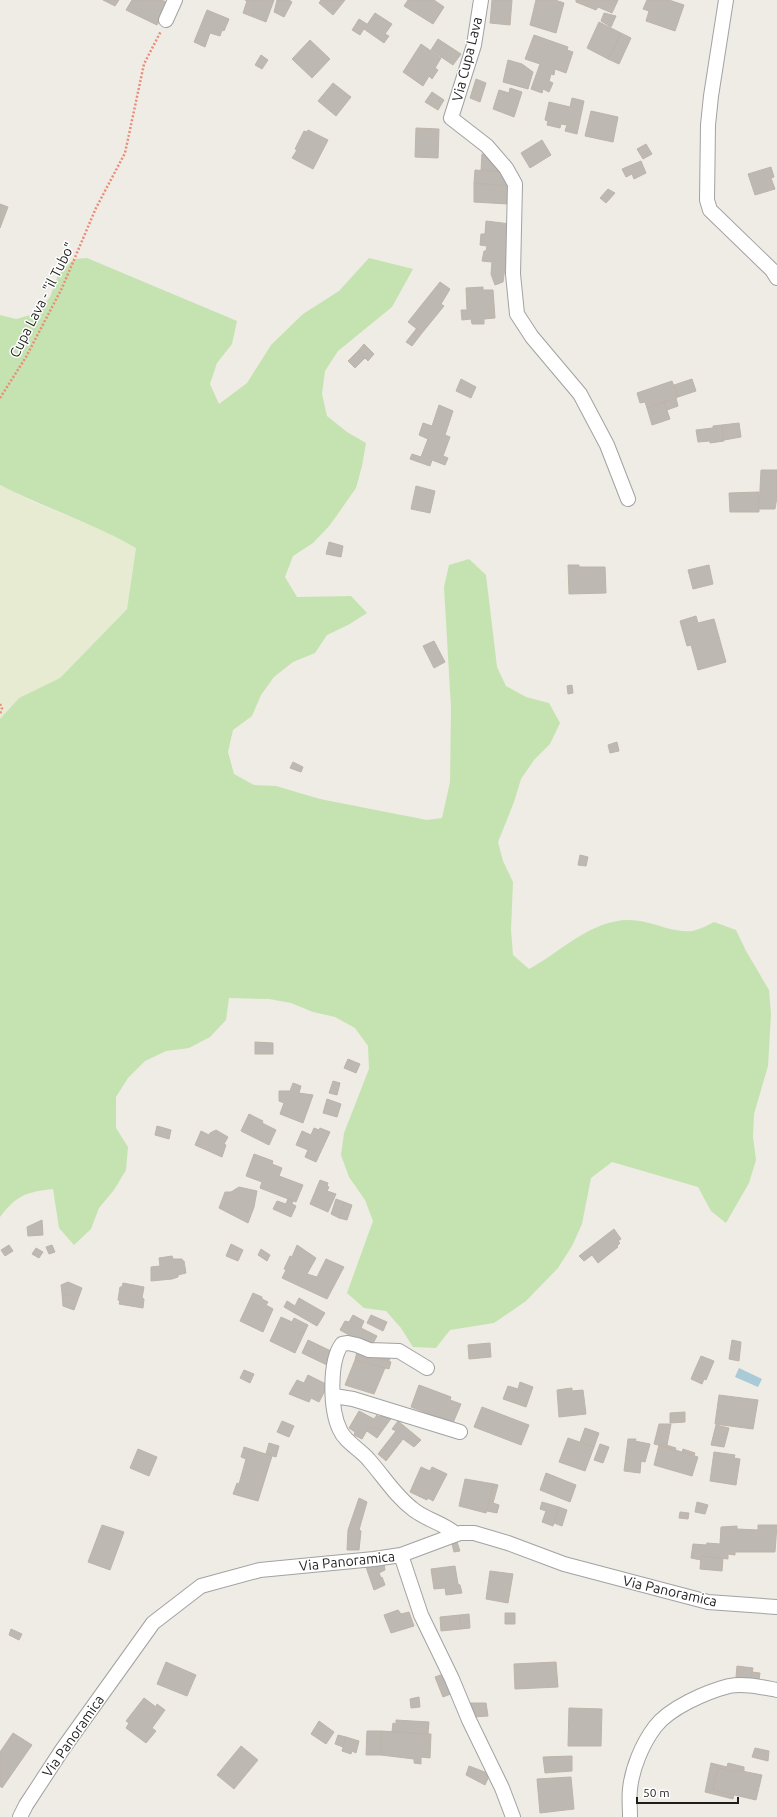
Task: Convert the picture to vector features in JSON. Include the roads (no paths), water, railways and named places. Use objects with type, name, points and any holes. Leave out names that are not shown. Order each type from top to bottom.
[{"type":"street","points":[[166,20],[175,0]]},
{"type":"street","name":"Via Cupa Lava","points":[[481,0],[474,45],[451,118],[487,146],[506,168],[515,184],[513,274],[517,314],[532,337],[580,394],[607,445],[628,499]]},
{"type":"street","points":[[726,0],[710,96],[708,125],[708,200],[710,210],[772,270],[777,278]]},
{"type":"street","points":[[427,1368],[399,1351],[369,1350],[357,1345],[348,1343],[342,1344],[336,1351],[333,1364],[336,1420],[344,1436],[368,1459],[409,1507],[425,1517],[448,1527],[456,1534]]},
{"type":"street","points":[[334,1396],[342,1396],[460,1432]]},
{"type":"street","name":"Via Panoramica","points":[[20,1817],[26,1805],[62,1750],[153,1623],[201,1586],[260,1570],[401,1555],[456,1534],[474,1533],[508,1543],[564,1564],[708,1602],[777,1607]]},
{"type":"street","points":[[401,1555],[421,1615],[452,1679],[469,1720],[502,1788],[514,1817]]},
{"type":"street","points":[[630,1817],[630,1789],[634,1771],[642,1749],[655,1727],[675,1710],[700,1696],[729,1686],[751,1686],[777,1690]]},
{"type":"water","points":[[739,1368],[762,1379],[758,1387],[735,1377]]}]
